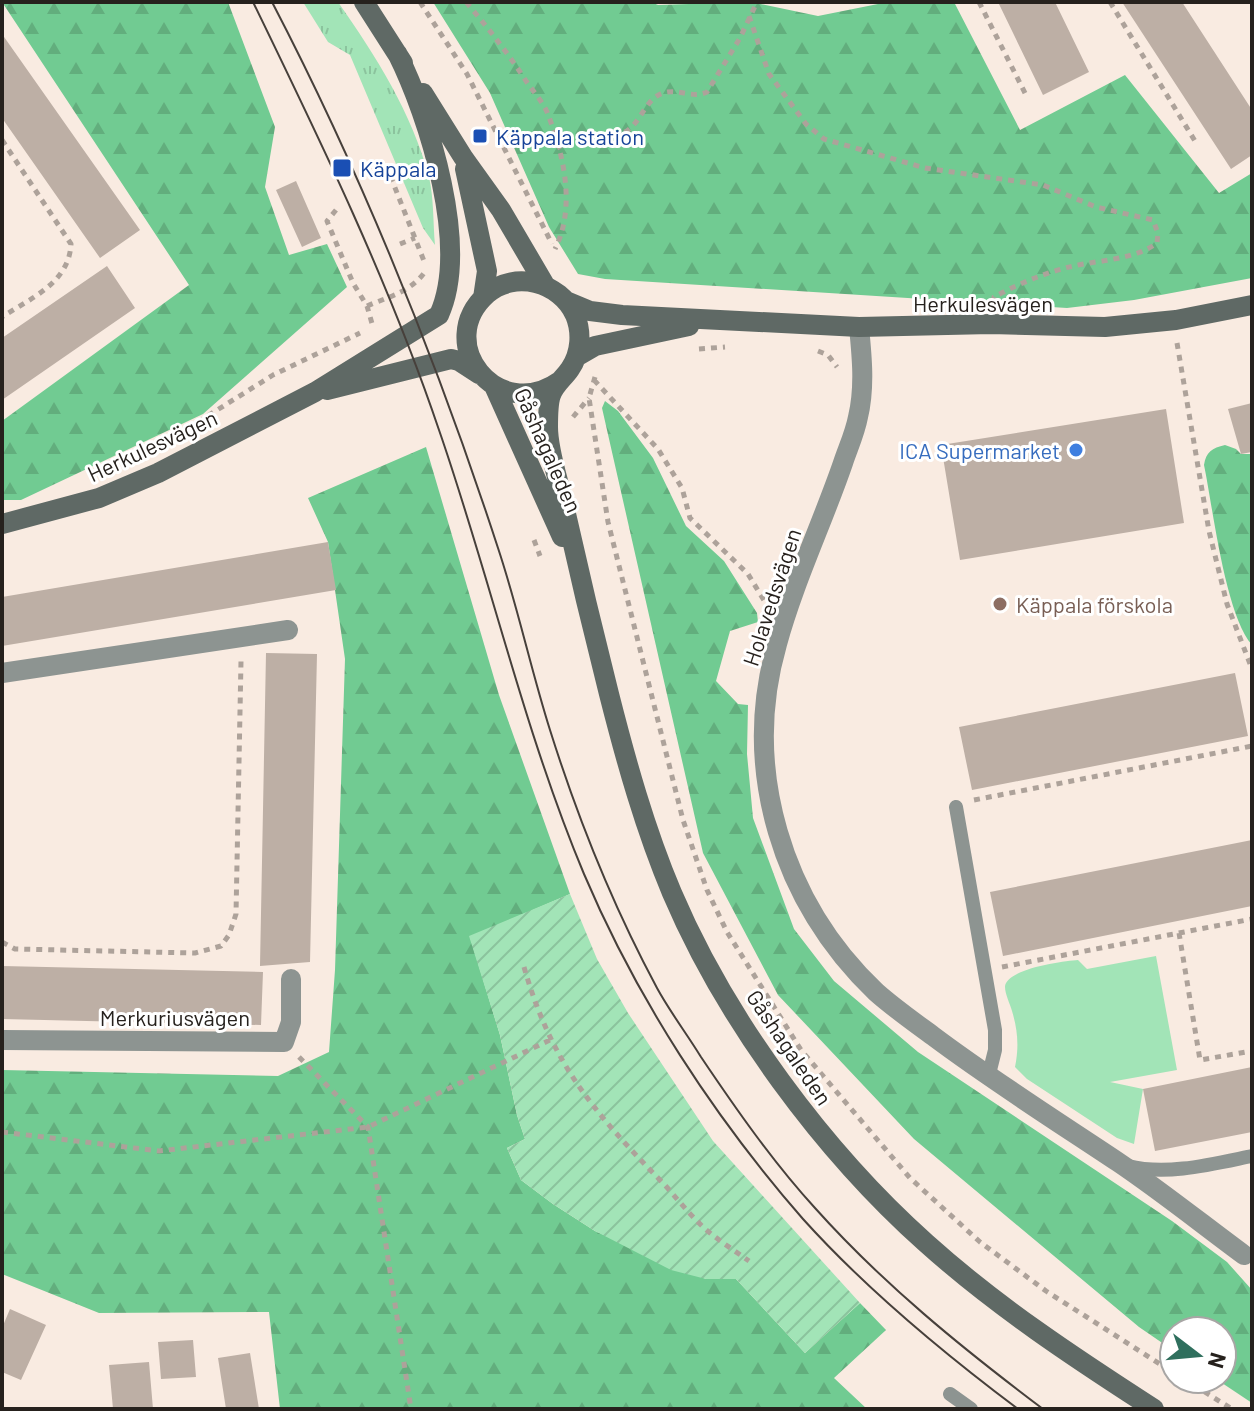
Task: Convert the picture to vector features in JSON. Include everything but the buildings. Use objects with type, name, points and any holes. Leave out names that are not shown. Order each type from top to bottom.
[{"type":"main road","name":"Gåshagaleden","points":[[364,2],[463,157],[501,210],[545,285],[566,301]]},
{"type":"main road","points":[[397,53],[422,112],[445,210],[450,277],[439,315]]},
{"type":"main road","name":"Gåshagaleden","points":[[463,157],[487,271],[479,303],[467,329],[470,358],[489,382],[580,577]]},
{"type":"main road","points":[[479,303],[497,287],[517,281],[545,285]]},
{"type":"main road","points":[[566,301],[574,313],[579,331],[576,357]]},
{"type":"main road","name":"Herkulesvägen","points":[[566,301],[590,311],[713,321],[859,327],[991,324],[1105,327],[1176,320],[1252,305]]},
{"type":"main road","name":"Herkulesvägen","points":[[2,524],[72,507],[124,489],[315,392],[439,315],[479,303]]},
{"type":"main road","name":"Herkulesvägen","points":[[576,357],[595,346],[713,321]]},
{"type":"main road","name":"Gåshagaleden","points":[[576,357],[550,396],[548,432],[580,577],[643,817],[673,895],[710,970],[808,1117],[844,1159],[927,1244],[1066,1353],[1154,1409]]},
{"type":"main road","name":"Herkulesvägen","points":[[315,392],[451,359],[459,361],[489,382]]},
{"type":"main road","name":"Gåshagaleden","points":[[489,382],[514,393],[526,394],[544,390],[560,381]]},
{"type":"street","name":"Holavedsvägen","points":[[859,327],[862,376],[858,419],[787,612],[770,671],[764,720],[763,757],[768,799],[797,882],[817,920],[848,963],[898,1011],[988,1078],[1120,1163],[1244,1255]]},
{"type":"street","points":[[2,673],[288,630]]},
{"type":"street","points":[[284,1042],[291,1022],[291,979]]},
{"type":"street","name":"Merkuriusvägen","points":[[2,1040],[284,1042]]},
{"type":"lane","points":[[956,807],[996,1040],[988,1078]]},
{"type":"lane","name":"Holavedsvägen","points":[[1120,1163],[1154,1170],[1252,1156]]},
{"type":"lane","points":[[950,1394],[971,1409]]},
{"type":"path","points":[[420,2],[467,74],[555,249],[567,219],[563,165],[546,110],[500,42],[466,2]]},
{"type":"path","points":[[557,148],[576,135],[606,138],[623,133],[635,124],[652,100],[665,92],[695,95],[707,92],[740,38],[757,2]]},
{"type":"path","points":[[979,2],[1026,95]]},
{"type":"path","points":[[1110,2],[1195,141]]},
{"type":"path","points":[[749,16],[769,74],[806,124],[824,139],[925,168],[1043,185],[1096,207],[1153,220],[1157,225],[1157,243],[1143,253],[1065,268],[994,297],[991,324]]},
{"type":"path","points":[[2,140],[71,244],[71,257],[62,276],[2,317]]},
{"type":"path","points":[[386,165],[427,269]]},
{"type":"path","points":[[195,424],[273,375],[374,326],[327,221],[336,210]]},
{"type":"path","points":[[400,244],[415,238]]},
{"type":"path","points":[[1176,320],[1177,342],[1209,531],[1227,604],[1252,669]]},
{"type":"path","points":[[695,349],[738,346]]},
{"type":"path","points":[[810,347],[828,355],[837,366],[839,375]]},
{"type":"path","points":[[594,380],[658,449],[682,488],[690,518],[748,574],[759,590],[767,611],[771,599]]},
{"type":"path","points":[[530,528],[540,556]]},
{"type":"path","points":[[2,942],[15,949],[195,953],[221,946],[229,935],[236,914],[242,637]]},
{"type":"path","points":[[956,807],[976,799],[1252,746]]},
{"type":"path","points":[[983,970],[1252,919]]},
{"type":"path","points":[[1179,933],[1200,1060],[1252,1051]]},
{"type":"path","points":[[524,967],[535,1008],[582,1093],[613,1132],[697,1222],[749,1261]]},
{"type":"path","points":[[2,1132],[159,1151],[368,1127],[550,1040]]},
{"type":"path","points":[[284,1042],[368,1127],[411,1409]]},
{"type":"path","points":[[1210,1395],[1232,1409]]},
{"type":"green space","points":[[2,2],[228,2],[275,127],[265,187],[289,255],[327,244],[347,287],[203,414],[21,500],[2,500],[2,421],[189,285]]},
{"type":"green space","points":[[303,2],[338,2],[366,43],[403,108],[429,177],[435,245],[423,228],[350,55],[328,42]]},
{"type":"green space","points":[[433,2],[651,2],[658,5],[751,2],[818,16],[888,2],[954,2],[1020,130],[1125,75],[1219,193],[1252,173],[1252,278],[1134,300],[1067,308],[605,279],[578,274],[549,227],[490,93]]},
{"type":"green space","points":[[605,401],[618,411],[653,458],[686,526],[724,561],[757,613],[758,622],[730,631],[716,681],[738,704],[748,705],[747,754],[753,818],[794,929],[834,981],[918,1052],[1172,1221],[1227,1262],[1252,1290],[1252,1403],[1238,1394],[1238,1315],[1158,1315],[1158,1340],[1139,1327],[914,1139],[778,995],[703,853],[602,408]]},
{"type":"green space","points":[[1225,445],[1241,454],[1252,454],[1252,645],[1234,610],[1227,586],[1204,465],[1210,451]]},
{"type":"green space","points":[[426,447],[499,695],[570,894],[470,937],[500,1035],[525,1139],[507,1148],[521,1180],[595,1231],[706,1279],[736,1279],[805,1353],[860,1303],[886,1330],[834,1378],[867,1409],[280,1409],[269,1312],[99,1313],[2,1274],[2,1070],[278,1076],[329,1052],[335,970],[345,659],[328,542],[308,498]]},
{"type":"green space","points":[[570,894],[597,959],[628,1013],[713,1141],[860,1303],[805,1353],[736,1279],[706,1279],[671,1270],[595,1231],[521,1180],[507,1148],[525,1139],[500,1035],[469,936]]},
{"type":"green space","points":[[1156,956],[1177,1070],[1110,1082],[1143,1089],[1134,1144],[1117,1138],[1027,1079],[1015,1067],[1017,1032],[1005,987],[1014,975],[1048,964],[1078,960],[1087,969]]},
{"type":"tram line","points":[[253,2],[329,160],[398,320],[457,485],[543,765],[584,874],[628,966],[709,1098],[803,1219],[853,1271],[906,1319],[1018,1409]]},
{"type":"tram line","points":[[272,2],[337,135],[424,339],[498,548],[572,796],[611,894],[657,988],[741,1116],[815,1208],[868,1263],[924,1314],[1043,1409]]},
{"type":"place","name":"Käppala station","points":[[480,136]]},
{"type":"place","name":"Käppala","points":[[342,168]]},
{"type":"place","name":"ICA Supermarket","points":[[1076,450]]},
{"type":"place","name":"Käppala förskola","points":[[1000,604]]}]
